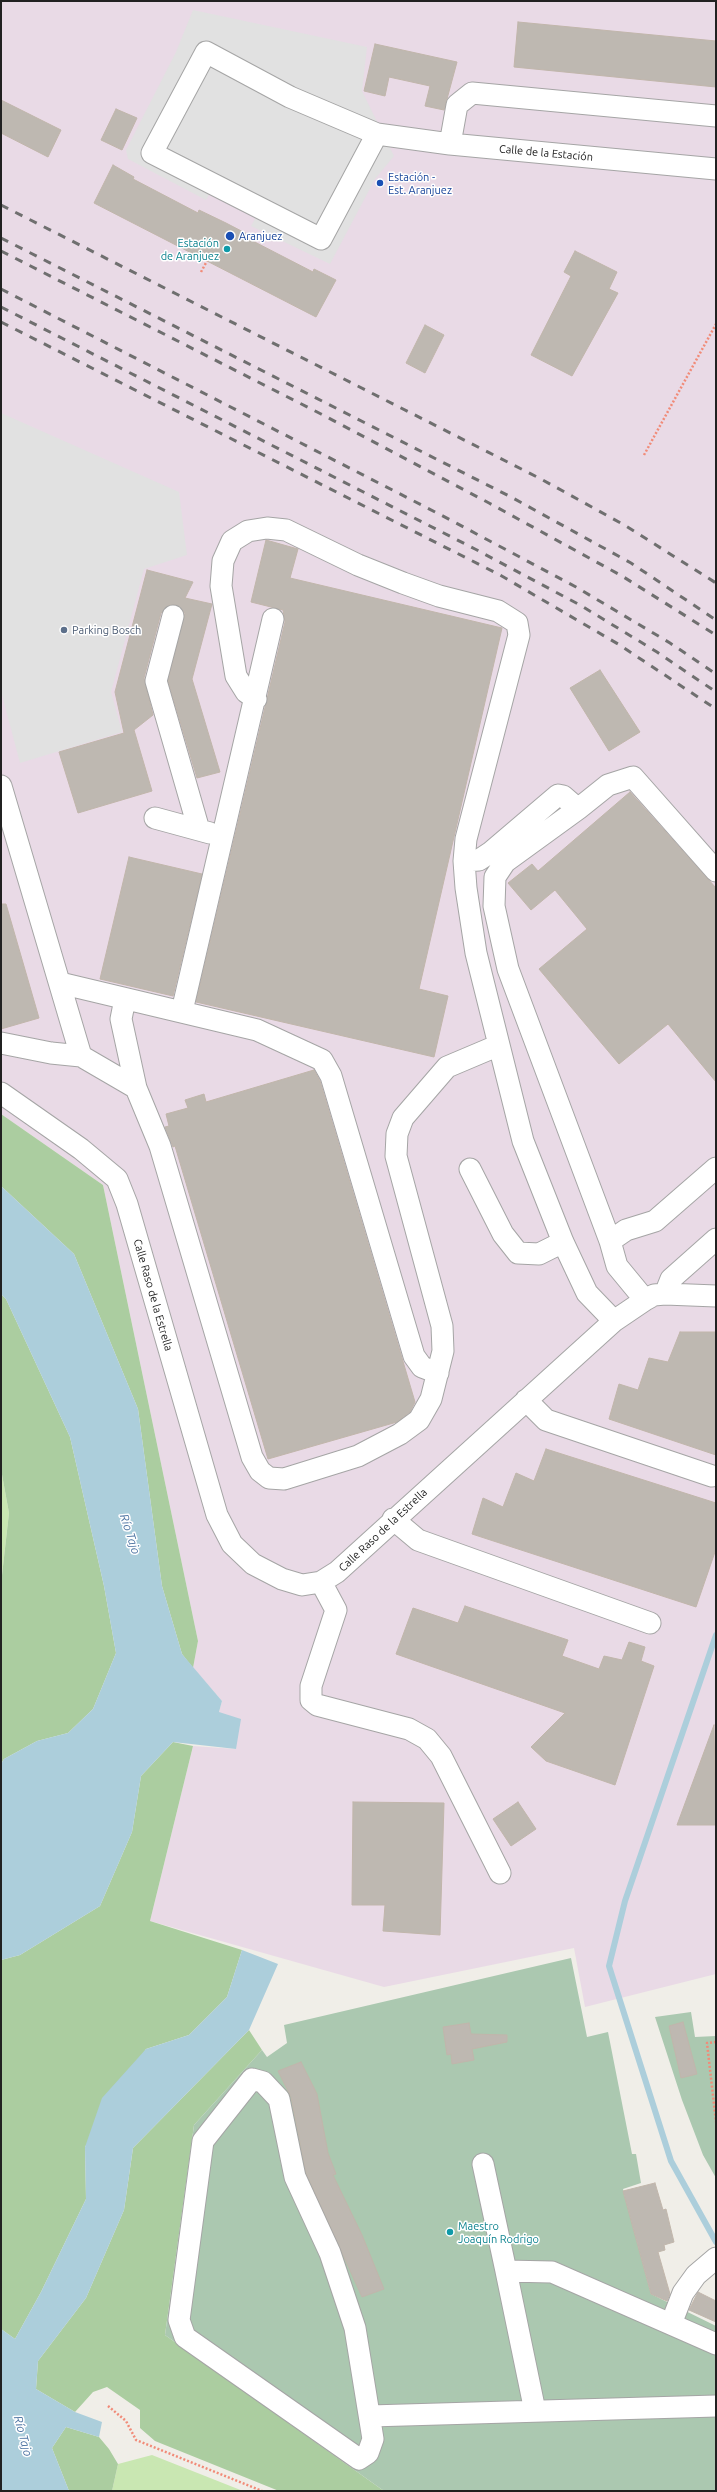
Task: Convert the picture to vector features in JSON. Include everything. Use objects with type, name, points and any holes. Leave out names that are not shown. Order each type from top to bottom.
[{"type":"street","name":"Calle de la Estación","points":[[377,134],[321,239],[152,153],[206,52],[290,97],[377,134],[450,144],[716,169]]},
{"type":"street","points":[[450,144],[457,105],[472,93],[716,116]]},
{"type":"street","points":[[256,699],[246,692],[236,676],[221,586],[223,561],[232,541],[248,530],[267,528],[286,530],[358,565],[439,596],[498,611],[517,623],[519,635],[466,839],[464,861],[476,953],[523,1141],[563,1242],[587,1292],[614,1321]]},
{"type":"street","points":[[172,616],[156,681],[199,830]]},
{"type":"street","points":[[182,1011],[222,836],[256,699],[273,619]]},
{"type":"street","points":[[645,1300],[617,1266],[610,1241],[508,969],[494,906],[495,877],[505,862],[608,786],[633,777],[716,871]]},
{"type":"street","points":[[1,786],[81,1056]]},
{"type":"street","points":[[464,861],[479,860],[491,852],[558,795],[563,796],[578,809]]},
{"type":"street","points":[[155,818],[222,836]]},
{"type":"street","points":[[60,983],[257,1030],[322,1060],[331,1076],[414,1356],[422,1367],[438,1373]]},
{"type":"street","points":[[125,999],[121,1019],[136,1088],[160,1146],[252,1457],[260,1471],[269,1478],[284,1479],[358,1456],[400,1434],[419,1420],[431,1399],[443,1351],[442,1326],[396,1156],[397,1134],[403,1118],[447,1067],[500,1045]]},
{"type":"street","points":[[1,1043],[51,1053],[81,1056],[136,1088]]},
{"type":"street","name":"Calle Raso de la Estrella","points":[[1,1093],[81,1149],[117,1179],[127,1204],[217,1515],[232,1544],[254,1564],[282,1579],[302,1585],[321,1582],[337,1572],[393,1519],[614,1321],[654,1295],[716,1296]]},
{"type":"street","points":[[610,1241],[626,1230],[655,1221],[716,1168]]},
{"type":"street","points":[[470,1169],[503,1234],[518,1253],[539,1254],[563,1242]]},
{"type":"street","points":[[665,1294],[671,1279],[716,1239]]},
{"type":"street","points":[[526,1400],[546,1420],[712,1476]]},
{"type":"street","points":[[393,1519],[418,1540],[650,1622]]},
{"type":"street","points":[[321,1582],[336,1610],[311,1686],[311,1700],[317,1705],[409,1729],[427,1739],[441,1756],[500,1873]]},
{"type":"street","points":[[252,2080],[263,2082],[279,2099],[295,2177],[330,2253],[355,2328],[370,2416],[373,2439],[368,2453],[359,2459],[185,2336],[179,2320],[203,2141],[252,2080]]},
{"type":"street","points":[[483,2164],[535,2410]]},
{"type":"street","points":[[671,2324],[683,2293],[696,2275],[716,2259]]},
{"type":"street","points":[[506,2271],[552,2272],[716,2344]]},
{"type":"street","points":[[370,2416],[535,2410],[716,2406]]},
{"type":"path","points":[[201,272],[207,261]]},
{"type":"path","points":[[644,455],[716,324]]},
{"type":"path","points":[[716,2042],[707,2043],[716,2122]]},
{"type":"path","points":[[108,2406],[126,2421],[136,2440],[262,2491]]},
{"type":"shaded area","points":[[1,1],[716,1],[716,1974],[585,2007],[574,1948],[384,1987],[150,1921],[193,1746],[236,1749],[219,1712],[222,1701],[193,1668],[198,1641],[103,1185],[1,1114]]},
{"type":"shaded area","points":[[193,10],[367,47],[362,91],[394,156],[375,179],[330,264],[251,226],[256,217],[210,193],[206,200],[128,159],[126,150],[176,52]]},
{"type":"shaded area","name":"Parking Bosch","points":[[1,413],[179,492],[187,555],[144,569],[111,692],[122,732],[20,763],[1,691]]},
{"type":"green space","points":[[1,1114],[103,1185],[198,1641],[193,1668],[182,1654],[162,1586],[138,1409],[74,1254],[1,1186]]},
{"type":"green space","points":[[1,1294],[6,1299],[70,1437],[104,1586],[116,1653],[93,1709],[68,1733],[37,1741],[4,1759],[1,1764],[1,1584],[9,1513],[1,1469]]},
{"type":"green space","points":[[1,1469],[9,1513],[1,1584]]},
{"type":"green space","points":[[173,1742],[193,1746],[150,1921],[242,1950],[227,1997],[189,2035],[146,2049],[85,2147],[86,2199],[41,2292],[15,2339],[1,2329],[1,1960],[20,1955],[100,1906],[132,1832],[141,1776]]},
{"type":"green space","points":[[571,1958],[587,2037],[608,2032],[632,2154],[636,2154],[641,2183],[623,2189],[651,2294],[716,2326],[716,2491],[384,2491],[165,2335],[194,2125],[262,2050],[267,2057],[287,2043],[284,2025]]},
{"type":"green space","points":[[691,2012],[695,2037],[716,2036],[716,2178],[703,2155],[682,2100],[655,2017]]},
{"type":"green space","points":[[249,2030],[262,2050],[194,2125],[165,2335],[384,2491],[279,2491],[155,2441],[140,2428],[140,2410],[107,2387],[93,2392],[75,2412],[36,2389],[38,2361],[86,2298],[124,2210],[133,2148]]},
{"type":"green space","points":[[66,2427],[99,2437],[109,2449],[118,2464],[112,2491],[69,2491],[52,2448]]},
{"type":"green space","points":[[152,2455],[243,2491],[112,2491],[118,2464]]},
{"type":"water","name":"Río Tajo","points":[[1,1186],[74,1254],[138,1409],[162,1586],[182,1654],[222,1701],[219,1712],[241,1719],[236,1749],[173,1742],[141,1776],[132,1832],[100,1906],[20,1955],[1,1960],[1,1764],[4,1759],[37,1741],[68,1733],[93,1709],[116,1653],[104,1586],[70,1437],[6,1299],[1,1294]]},
{"type":"water","name":"Río Tajo","points":[[242,1950],[278,1964],[249,2030],[133,2148],[124,2210],[86,2298],[38,2361],[36,2389],[75,2412],[102,2422],[99,2437],[66,2427],[52,2448],[69,2491],[1,2491],[1,2329],[15,2339],[41,2292],[86,2199],[85,2147],[102,2098],[146,2049],[189,2035],[227,1997]]},
{"type":"building","points":[[518,22],[716,41],[716,87],[514,67]]},
{"type":"building","points":[[375,44],[457,62],[444,110],[425,106],[430,86],[389,77],[385,96],[364,91]]},
{"type":"building","points":[[1,100],[61,130],[48,157],[1,133]]},
{"type":"building","points":[[116,109],[137,118],[122,150],[101,140]]},
{"type":"building","name":"Estación de Aranjuez","points":[[113,165],[134,177],[133,179],[198,213],[199,210],[226,223],[249,235],[247,238],[313,272],[314,269],[336,280],[316,317],[94,203]]},
{"type":"building","points":[[575,251],[617,272],[609,289],[618,293],[572,376],[531,355],[571,276],[564,272]]},
{"type":"building","points":[[425,325],[444,335],[425,373],[406,363]]},
{"type":"building","points":[[266,540],[298,549],[290,578],[502,628],[419,989],[448,996],[434,1057],[196,1002],[285,622],[283,610],[251,602]]},
{"type":"building","points":[[147,570],[193,582],[185,598],[212,604],[192,679],[220,772],[197,778],[168,681],[185,613],[176,605],[169,605],[161,613],[144,678],[153,715],[134,730],[152,791],[78,813],[59,752],[124,733],[115,692]]},
{"type":"building","points":[[600,670],[640,732],[609,751],[570,688]]},
{"type":"building","points":[[630,792],[716,888],[716,1082],[668,1024],[619,1064],[539,969],[587,929],[555,890],[531,910],[508,883],[532,864],[538,871]]},
{"type":"building","points":[[129,857],[202,874],[173,996],[100,979]]},
{"type":"building","points":[[1,904],[6,904],[39,1018],[1,1029]]},
{"type":"building","points":[[314,1070],[320,1081],[415,1402],[410,1412],[397,1422],[268,1459],[175,1146],[173,1147],[165,1127],[169,1126],[166,1114],[188,1108],[185,1100],[204,1094],[206,1102]]},
{"type":"building","points":[[680,1332],[716,1332],[716,1455],[609,1419],[619,1384],[638,1390],[649,1358],[668,1362]]},
{"type":"building","points":[[546,1449],[716,1503],[716,1549],[696,1607],[472,1534],[483,1498],[503,1507],[516,1473],[534,1481]]},
{"type":"building","points":[[465,1606],[568,1640],[562,1656],[599,1669],[604,1656],[622,1660],[629,1642],[645,1647],[641,1661],[654,1666],[615,1785],[546,1761],[531,1747],[565,1713],[396,1654],[413,1608],[458,1623]]},
{"type":"building","points":[[714,1725],[716,1825],[677,1825]]},
{"type":"building","points":[[353,1802],[444,1803],[440,1935],[383,1931],[385,1905],[352,1905]]},
{"type":"building","points":[[518,1802],[536,1829],[511,1846],[493,1819]]},
{"type":"building","points":[[683,2022],[697,2074],[681,2078],[669,2026]]},
{"type":"building","points":[[469,2023],[471,2034],[507,2035],[507,2042],[472,2049],[474,2060],[452,2064],[451,2054],[447,2055],[443,2027]]},
{"type":"building","points":[[301,2062],[317,2094],[328,2153],[336,2174],[333,2175],[362,2235],[384,2289],[362,2297],[306,2173],[291,2097],[278,2071]]},
{"type":"building","points":[[655,2183],[663,2210],[666,2209],[674,2242],[664,2245],[665,2250],[658,2252],[670,2294],[667,2301],[651,2294],[623,2191]]},
{"type":"building","points":[[698,2292],[716,2301],[716,2322],[689,2310]]},
{"type":"waterway","points":[[716,1635],[625,1901],[609,1966],[671,2161],[716,2242]]},
{"type":"railway","points":[[1,205],[541,479],[626,526],[716,583]]},
{"type":"railway","points":[[1,238],[511,497],[631,563],[716,620]]},
{"type":"railway","points":[[1,251],[321,414],[489,503],[622,576],[716,635]]},
{"type":"railway","points":[[1,289],[441,515],[576,587],[670,643],[716,674]]},
{"type":"railway","points":[[1,307],[475,549],[580,605],[657,652],[716,692]]},
{"type":"railway","points":[[1,322],[500,575],[618,644],[716,709]]},
{"type":"place","name":"Estación - Est. Aranjuez","points":[[380,183]]},
{"type":"place","name":"Aranjuez","points":[[230,236]]},
{"type":"place","name":"Estación de Aranjuez","points":[[227,249]]},
{"type":"place","name":"Parking Bosch","points":[[64,630]]},
{"type":"place","name":"Maestro Joaquín Rodrigo","points":[[450,2232]]}]
